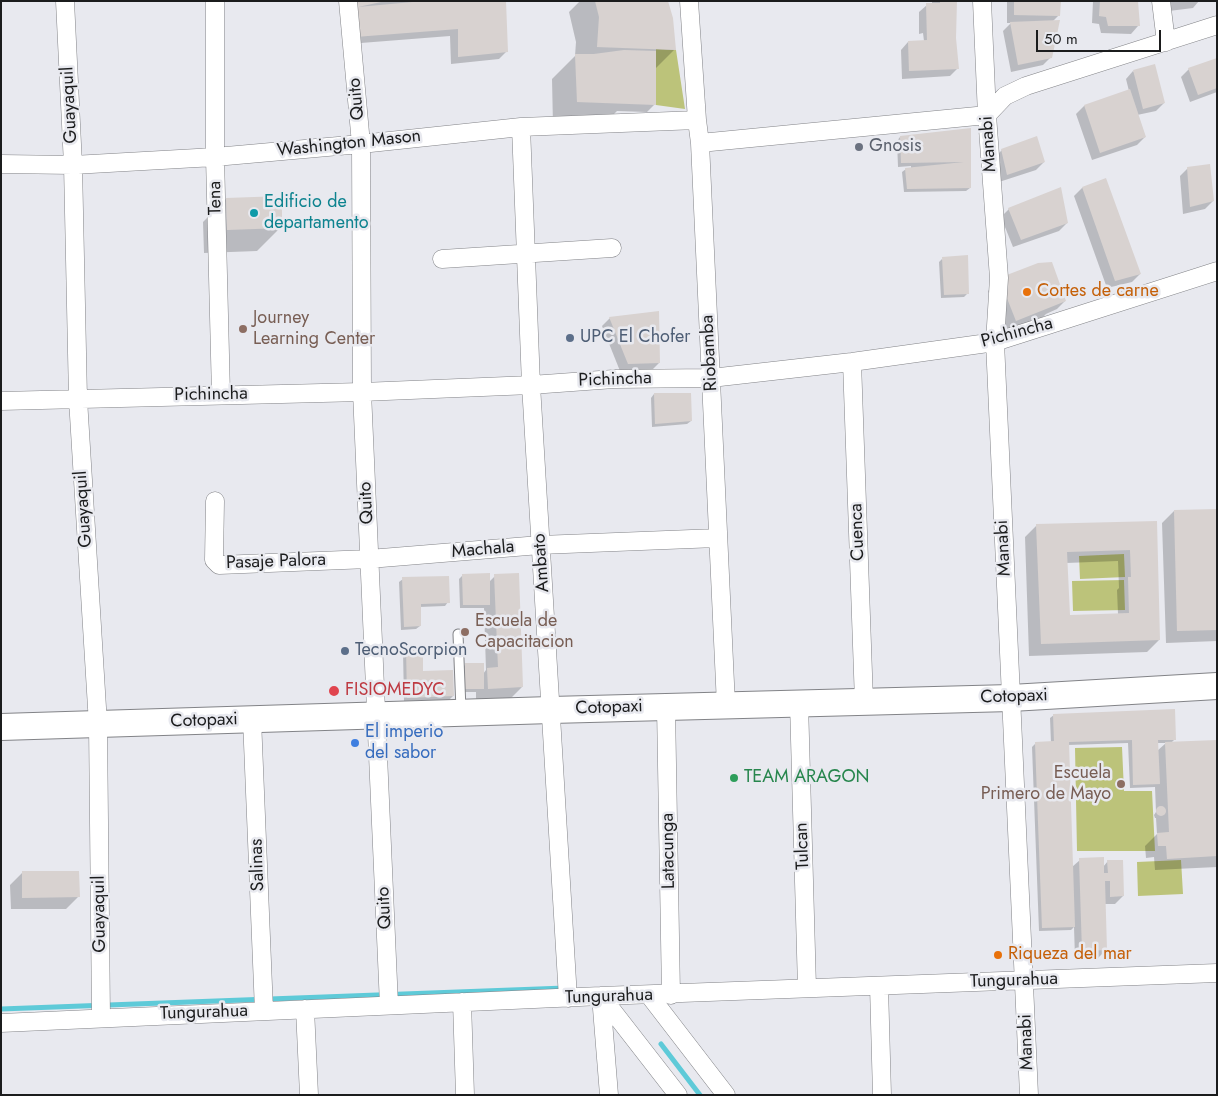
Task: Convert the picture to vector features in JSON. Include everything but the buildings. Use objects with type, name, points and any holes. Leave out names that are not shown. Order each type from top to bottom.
[{"type":"street","name":"Guayaquil","points":[[65,1],[73,165],[78,399],[98,724],[101,1017]]},
{"type":"street","name":"Tena","points":[[215,1],[215,157],[221,395]]},
{"type":"street","name":"Quito","points":[[348,1],[361,144],[362,392],[389,1005]]},
{"type":"street","name":"Riobamba","points":[[689,1],[700,143],[726,705]]},
{"type":"street","name":"Manabi","points":[[982,1],[987,115],[999,278],[995,342],[1029,1095]]},
{"type":"street","points":[[1161,1],[1166,42]]},
{"type":"street","points":[[700,143],[987,115],[1005,96],[1026,86],[1217,25]]},
{"type":"street","name":"Washington Mason","points":[[1,164],[73,165],[215,157],[521,127],[697,120]]},
{"type":"street","name":"Ambato","points":[[521,127],[531,385],[568,997]]},
{"type":"street","points":[[442,259],[612,248]]},
{"type":"street","name":"Pichincha","points":[[1,401],[362,392],[614,380],[711,378],[852,362],[995,342],[1217,271]]},
{"type":"street","name":"Cuenca","points":[[852,362],[864,702]]},
{"type":"street","name":"Pasaje Palora","points":[[215,501],[214,560],[219,565],[369,559]]},
{"type":"street","name":"Machala","points":[[369,559],[540,545],[717,538]]},
{"type":"street","name":"Cotopaxi","points":[[1,727],[1011,698],[1217,686]]},
{"type":"street","name":"Tulcan","points":[[799,703],[807,988]]},
{"type":"street","name":"Latacunga","points":[[666,707],[671,995]]},
{"type":"street","name":"Salinas","points":[[252,719],[264,1010]]},
{"type":"street","name":"Tungurahua","points":[[1,1023],[568,997],[671,995],[807,988],[1217,973]]},
{"type":"street","points":[[879,986],[882,1095]]},
{"type":"street","points":[[649,995],[726,1095]]},
{"type":"street","points":[[601,996],[609,1095]]},
{"type":"street","points":[[601,996],[678,1095]]},
{"type":"street","points":[[462,1002],[465,1095]]},
{"type":"street","points":[[305,1009],[308,1095]]},
{"type":"lane","points":[[458,634],[461,713]]},
{"type":"green space","points":[[656,49],[676,50],[685,109],[656,105]]},
{"type":"green space","points":[[1124,554],[1125,577],[1080,579],[1079,556]]},
{"type":"green space","points":[[1124,580],[1125,610],[1073,611],[1072,581]]},
{"type":"green space","points":[[1122,747],[1124,791],[1152,791],[1155,851],[1077,851],[1075,748]]},
{"type":"green space","points":[[1181,860],[1183,894],[1138,896],[1137,862]]},
{"type":"waterway","points":[[1,1009],[565,988]]},
{"type":"waterway","points":[[661,1044],[700,1095]]},
{"type":"place","name":"Gnosis","points":[[859,147]]},
{"type":"place","name":"Edificio de departamento","points":[[254,213]]},
{"type":"place","name":"Cortes de carne","points":[[1027,292]]},
{"type":"place","name":"Journey Learning Center","points":[[243,329]]},
{"type":"place","name":"UPC El Chofer","points":[[570,338]]},
{"type":"place","name":"Escuela de Capacitacion","points":[[465,632]]},
{"type":"place","name":"TecnoScorpion","points":[[345,651]]},
{"type":"place","name":"FISIOMEDYC","points":[[334,691]]},
{"type":"place","name":"El imperio del sabor","points":[[355,743]]},
{"type":"place","name":"TEAM ARAGON","points":[[734,778]]},
{"type":"place","name":"Escuela Primero de Mayo","points":[[1121,784]]},
{"type":"place","name":"Riqueza del mar","points":[[998,955]]}]
